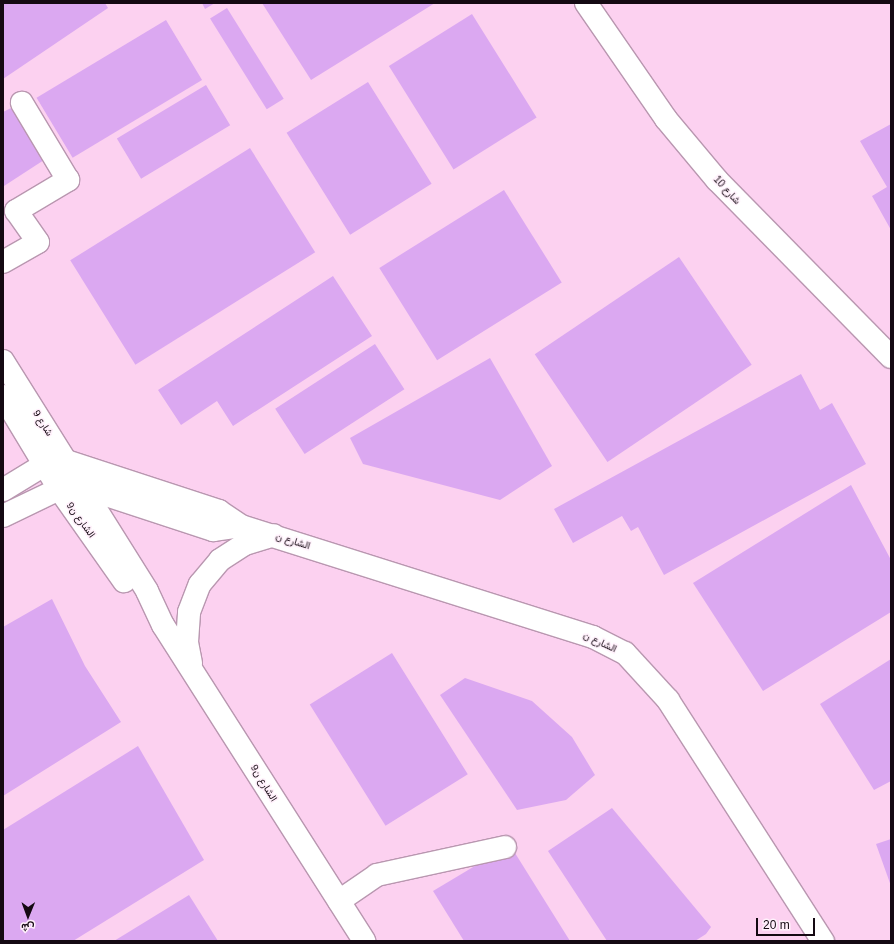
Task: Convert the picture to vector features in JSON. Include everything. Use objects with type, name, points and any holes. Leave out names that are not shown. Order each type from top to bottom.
[{"type":"street","name":"شارع 10","points":[[586,3],[666,119],[717,180],[891,357]]},
{"type":"street","points":[[3,262],[38,242],[16,211],[68,180],[22,103]]},
{"type":"street","name":"شارع 9","points":[[3,361],[82,486]]},
{"type":"street","name":"شارع 9","points":[[3,396],[59,489]]},
{"type":"street","name":"الشارع ن","points":[[3,490],[44,465],[66,461],[219,511],[241,526],[274,535],[593,637],[625,653],[668,700],[823,941]]},
{"type":"street","name":"الشارع ن","points":[[3,516],[59,489],[82,486],[213,530],[241,526]]},
{"type":"street","name":"الشارع ن9","points":[[82,486],[146,591],[163,625],[364,941]]},
{"type":"street","name":"الشارع ن9","points":[[59,489],[134,595],[163,625]]},
{"type":"street","points":[[194,672],[187,642],[188,620],[200,584],[220,560],[232,552],[245,544],[274,535]]},
{"type":"street","points":[[339,901],[377,875],[505,846]]},
{"type":"shaded area","points":[[3,3],[891,3],[891,941],[3,941]]},
{"type":"building","points":[[3,3],[105,3],[108,8],[3,79]]},
{"type":"building","points":[[202,3],[215,3],[205,9]]},
{"type":"building","points":[[262,3],[435,3],[311,80]]},
{"type":"building","points":[[227,8],[284,99],[267,109],[210,19]]},
{"type":"building","points":[[472,14],[537,117],[454,169],[389,66]]},
{"type":"building","points":[[166,20],[202,80],[73,158],[37,98]]},
{"type":"building","points":[[368,82],[432,184],[350,235],[287,133]]},
{"type":"building","points":[[206,85],[230,125],[141,179],[117,139]]},
{"type":"building","points":[[11,108],[44,160],[4,186],[3,112]]},
{"type":"building","points":[[891,124],[891,230],[872,196],[887,187],[860,141]]},
{"type":"building","points":[[250,148],[315,252],[135,365],[70,260]]},
{"type":"building","points":[[504,190],[562,282],[437,360],[379,268]]},
{"type":"building","points":[[679,257],[752,365],[607,462],[535,354]]},
{"type":"building","points":[[333,276],[372,336],[233,426],[217,401],[181,425],[158,390]]},
{"type":"building","points":[[375,344],[404,389],[305,454],[275,409]]},
{"type":"building","points":[[490,358],[552,466],[500,500],[363,464],[350,438]]},
{"type":"building","points":[[801,374],[820,410],[832,403],[866,464],[664,575],[638,527],[631,531],[622,516],[573,543],[554,509]]},
{"type":"building","points":[[851,485],[891,560],[891,612],[763,691],[693,583]]},
{"type":"building","points":[[52,599],[85,666],[121,722],[3,796],[3,627]]},
{"type":"building","points":[[392,653],[468,774],[386,826],[310,704]]},
{"type":"building","points":[[891,659],[891,781],[874,790],[820,704]]},
{"type":"building","points":[[465,678],[532,701],[572,737],[595,775],[566,800],[517,810],[440,695]]},
{"type":"building","points":[[138,746],[204,860],[73,941],[3,941],[3,830]]},
{"type":"building","points":[[612,808],[711,927],[706,934],[695,941],[607,941],[548,851]]},
{"type":"building","points":[[891,839],[891,886],[876,844]]},
{"type":"building","points":[[510,845],[570,941],[464,941],[433,891]]},
{"type":"building","points":[[189,895],[218,941],[114,941]]}]
